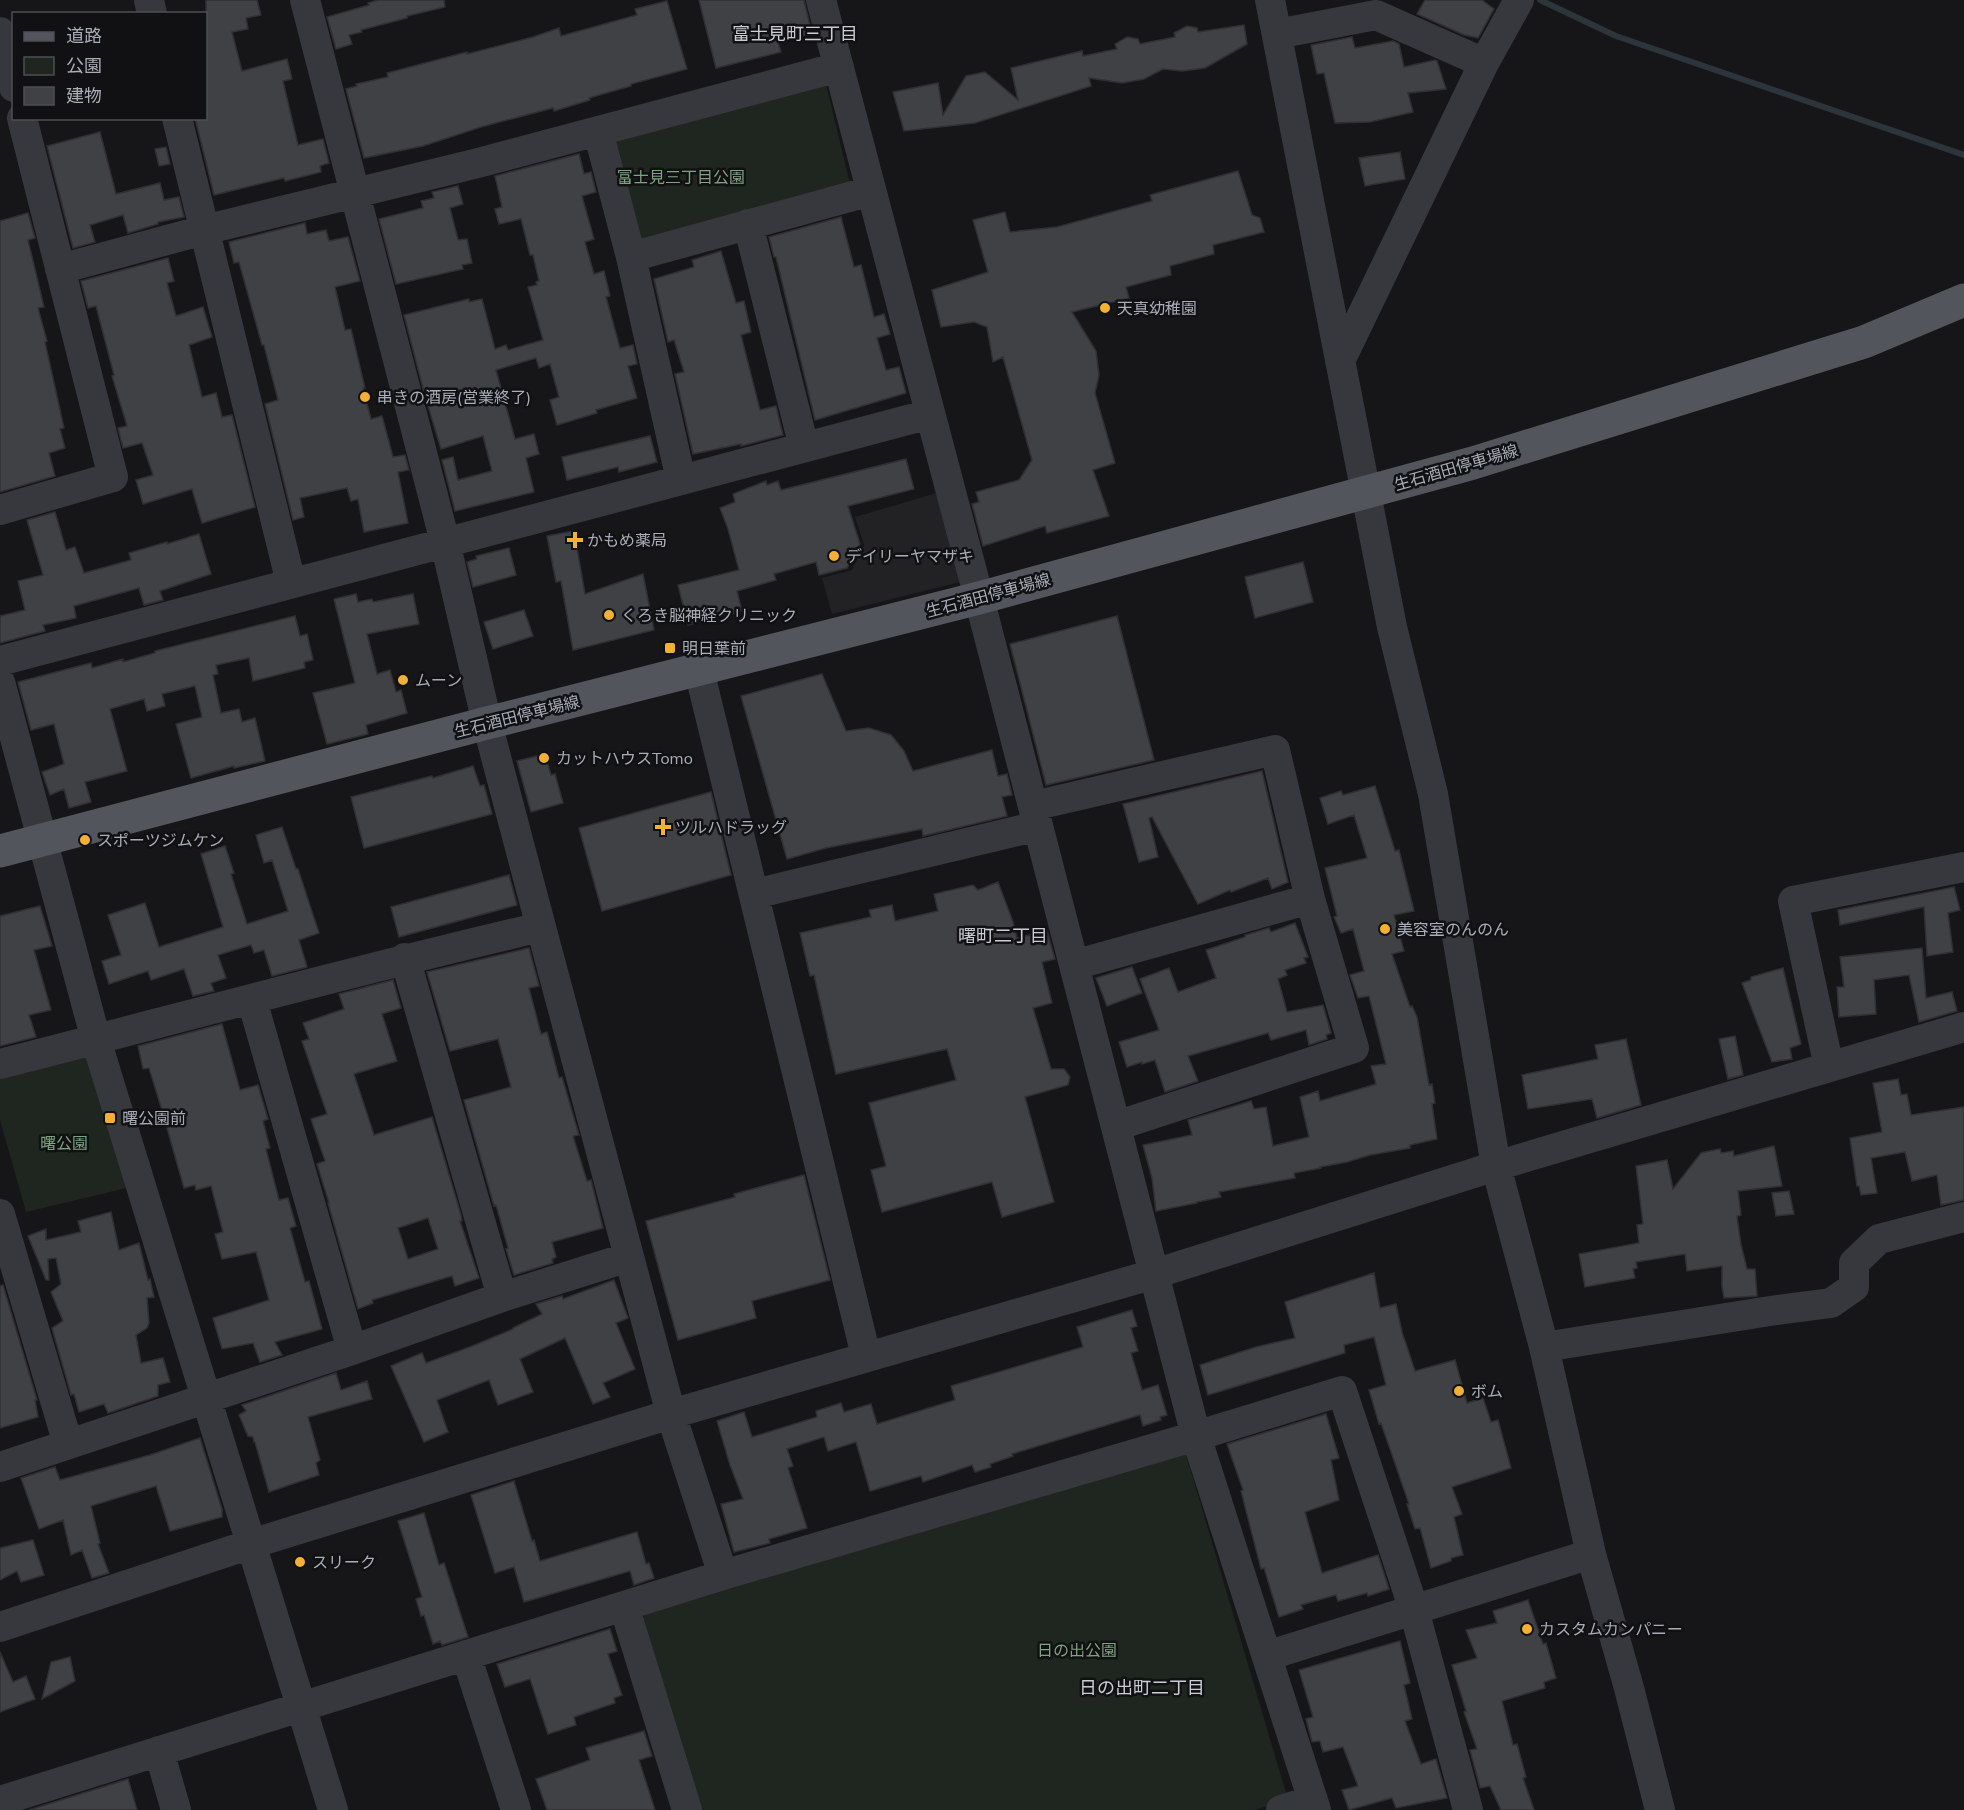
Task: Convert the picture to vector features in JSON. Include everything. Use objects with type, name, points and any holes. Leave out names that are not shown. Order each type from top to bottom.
[{"type":"main road","name":"生石酒田停車場線","points":[[0,851],[488,723],[980,598],[1473,464],[1864,342],[1964,300]]},
{"type":"street","points":[[305,0],[445,542],[488,723],[629,1257],[671,1414],[723,1575]]},
{"type":"street","points":[[821,0],[980,598],[1197,1436],[1315,1805],[1281,1810]]},
{"type":"street","points":[[1270,0],[1392,627],[1433,794],[1496,1166],[1544,1347],[1591,1554],[1629,1688],[1660,1810]]},
{"type":"street","points":[[1340,361],[1484,63],[1519,0]]},
{"type":"street","points":[[1277,34],[1376,15],[1484,63]]},
{"type":"street","points":[[2,49],[12,81]]},
{"type":"street","points":[[60,269],[839,67]]},
{"type":"street","points":[[0,510],[112,477],[23,120]]},
{"type":"street","points":[[177,120],[291,583]]},
{"type":"street","points":[[598,131],[631,257],[681,480]]},
{"type":"street","points":[[631,257],[871,191]]},
{"type":"street","points":[[748,224],[804,447]]},
{"type":"street","points":[[0,661],[930,414]]},
{"type":"street","points":[[699,670],[866,1356]]},
{"type":"street","points":[[0,682],[96,1040],[333,1810]]},
{"type":"street","points":[[754,894],[1275,750],[1310,899],[1354,1048],[1116,1126]]},
{"type":"street","points":[[1829,1067],[1793,901],[1964,867]]},
{"type":"street","points":[[1074,965],[1310,899]]},
{"type":"street","points":[[0,1064],[252,1000],[405,958],[542,927]]},
{"type":"street","points":[[405,958],[502,1297]]},
{"type":"street","points":[[252,1000],[352,1350]]},
{"type":"street","points":[[0,1627],[251,1544],[671,1414],[1154,1274],[1496,1166],[1964,1027]]},
{"type":"street","points":[[0,1214],[68,1444]]},
{"type":"street","points":[[1544,1347],[1770,1311],[1831,1304],[1854,1287],[1854,1263],[1879,1239],[1964,1217]]},
{"type":"street","points":[[0,1467],[352,1350],[502,1297],[629,1257]]},
{"type":"street","points":[[10,1803],[159,1751],[723,1575],[1197,1436],[1342,1391],[1414,1610],[1468,1810]]},
{"type":"street","points":[[1267,1656],[1591,1554]]},
{"type":"street","points":[[624,1606],[687,1810]]},
{"type":"street","points":[[466,1655],[516,1810]]},
{"type":"street","points":[[159,1751],[176,1810]]},
{"type":"shaded area","points":[[940,492],[964,581],[832,614],[822,578],[852,570],[864,545],[855,517]]},
{"type":"green space","name":"富士見三丁目公園","points":[[826,84],[851,188],[646,243],[633,236],[612,146],[620,135]]},
{"type":"green space","name":"曙公園","points":[[93,1050],[135,1186],[26,1212],[0,1120],[0,1076]]},
{"type":"green space","name":"日の出公園","points":[[1185,1451],[1288,1800],[1254,1810],[696,1810],[641,1623],[646,1611]]},
{"type":"building","points":[[206,0],[257,0],[261,15],[246,18],[248,29],[232,32],[242,71],[287,59],[292,79],[283,81],[298,145],[323,139],[329,163],[320,166],[321,172],[285,181],[284,178],[214,195],[195,120],[207,120]]},
{"type":"building","points":[[378,0],[444,0],[445,7],[361,30],[362,32],[349,35],[352,44],[336,49],[327,17],[369,5],[368,3]]},
{"type":"building","points":[[699,0],[804,0],[812,34],[778,42],[781,52],[716,68]]},
{"type":"building","points":[[1425,0],[1482,0],[1494,9],[1478,38],[1464,35],[1417,14]]},
{"type":"building","points":[[667,1],[687,69],[631,84],[631,86],[554,111],[553,108],[481,127],[423,146],[364,158],[346,89],[357,86],[356,84],[388,77],[387,73],[533,37],[559,28],[561,36],[637,15],[635,9]]},
{"type":"building","points":[[1244,25],[1247,44],[1205,68],[1182,71],[1163,69],[1144,79],[1122,83],[1089,78],[1091,86],[975,123],[904,131],[893,92],[938,83],[943,115],[966,76],[985,72],[1018,100],[1011,68],[1082,51],[1083,56],[1117,49],[1115,44],[1127,37],[1138,39],[1140,44],[1175,37],[1174,33],[1187,26],[1197,28],[1198,32]]},
{"type":"building","points":[[1352,37],[1355,48],[1393,41],[1399,44],[1404,67],[1437,61],[1446,89],[1408,93],[1413,112],[1370,122],[1335,123],[1324,73],[1317,74],[1311,45]]},
{"type":"building","points":[[100,132],[116,194],[160,183],[164,200],[179,197],[184,217],[158,222],[158,224],[128,233],[123,215],[90,225],[95,242],[73,248],[47,146]]},
{"type":"building","points":[[166,147],[170,164],[159,166],[155,149]]},
{"type":"building","points":[[1400,152],[1405,179],[1365,186],[1359,158]]},
{"type":"building","points":[[579,154],[584,174],[591,172],[596,192],[582,196],[594,239],[585,242],[594,274],[604,271],[610,296],[606,297],[620,348],[633,345],[637,364],[628,366],[637,398],[557,425],[550,400],[559,397],[550,364],[539,368],[536,358],[496,370],[515,439],[534,434],[539,454],[526,458],[534,492],[455,511],[442,460],[453,457],[458,480],[492,471],[483,436],[441,449],[404,315],[469,299],[469,302],[482,299],[495,349],[506,345],[508,350],[543,340],[528,287],[537,285],[536,282],[539,281],[533,255],[530,255],[521,219],[499,224],[495,209],[502,207],[495,176]]},
{"type":"building","points":[[1238,171],[1252,215],[1260,218],[1264,232],[1213,245],[1214,254],[1170,266],[1171,275],[1126,287],[1129,298],[1072,312],[1096,351],[1099,375],[1095,393],[1115,463],[1093,470],[1109,516],[1047,533],[1045,526],[983,546],[972,504],[979,502],[976,492],[1019,480],[1032,460],[1003,357],[993,362],[987,327],[974,322],[941,327],[932,290],[988,272],[973,220],[1005,212],[1010,232],[1057,227],[1152,201],[1150,195]]},
{"type":"building","points":[[458,186],[463,204],[450,208],[458,240],[467,239],[472,263],[462,265],[463,269],[396,284],[379,219],[423,208],[421,201],[434,198],[432,192]]},
{"type":"building","points":[[28,213],[35,238],[28,240],[44,307],[38,308],[47,341],[45,342],[64,428],[60,429],[65,448],[49,453],[55,476],[0,492],[0,221]]},
{"type":"building","points":[[841,217],[854,267],[861,265],[874,317],[884,314],[890,334],[877,338],[886,370],[899,367],[906,393],[815,420],[776,257],[774,257],[769,237]]},
{"type":"building","points":[[305,223],[307,234],[326,230],[329,241],[348,237],[360,281],[335,287],[345,330],[351,329],[371,419],[382,416],[393,457],[405,455],[409,470],[398,472],[408,523],[364,532],[358,499],[351,501],[347,488],[300,498],[304,517],[293,520],[265,404],[278,400],[239,262],[234,263],[229,242]]},
{"type":"building","points":[[721,251],[736,303],[744,301],[751,332],[741,335],[760,410],[776,406],[783,435],[741,446],[741,444],[693,454],[675,374],[684,372],[674,340],[668,342],[654,279],[694,267],[692,260]]},
{"type":"building","points":[[168,258],[174,281],[167,283],[176,316],[203,307],[212,337],[189,345],[202,397],[216,393],[222,417],[232,415],[255,507],[202,523],[192,489],[143,504],[136,480],[153,475],[142,443],[123,448],[118,428],[127,426],[112,376],[114,375],[96,306],[88,308],[81,281]]},
{"type":"building","points":[[650,436],[657,462],[619,472],[618,467],[567,480],[562,457]]},
{"type":"building","points":[[906,459],[914,489],[848,506],[860,544],[847,568],[819,575],[816,562],[774,574],[776,580],[737,591],[742,611],[688,625],[678,585],[739,570],[720,508],[735,502],[733,494],[766,481],[767,485],[778,481],[781,490]]},
{"type":"building","points":[[55,512],[66,550],[75,547],[84,573],[131,560],[129,553],[199,534],[211,574],[160,591],[163,600],[144,605],[139,588],[74,606],[76,618],[43,625],[45,631],[0,643],[0,616],[25,610],[18,581],[43,575],[27,520]]},
{"type":"building","name":"くろき脳神経クリニック","points":[[574,531],[585,594],[643,574],[654,630],[573,650],[561,581],[556,582],[547,536]]},
{"type":"building","points":[[509,548],[516,575],[473,587],[467,562],[477,559],[476,556]]},
{"type":"building","points":[[1303,562],[1313,602],[1255,618],[1245,577]]},
{"type":"building","points":[[356,594],[358,602],[372,599],[373,602],[413,594],[419,624],[367,634],[377,674],[390,670],[396,692],[401,690],[407,713],[366,725],[368,734],[327,744],[313,693],[355,683],[334,599]]},
{"type":"building","points":[[524,610],[533,636],[493,649],[484,622]]},
{"type":"building","points":[[295,616],[300,636],[307,634],[313,660],[304,662],[305,668],[253,681],[249,658],[216,665],[218,674],[213,675],[221,713],[239,709],[242,722],[255,718],[265,761],[234,768],[234,766],[191,778],[176,724],[202,717],[195,686],[162,694],[165,706],[147,711],[144,699],[110,709],[127,771],[85,782],[91,802],[69,808],[64,789],[50,795],[42,772],[64,764],[54,724],[31,730],[18,682],[91,663],[92,668],[123,659],[123,662],[155,653],[155,651]]},
{"type":"building","points":[[1117,616],[1154,760],[1046,785],[1010,644]]},
{"type":"building","points":[[822,674],[846,731],[869,728],[891,735],[904,751],[913,771],[992,750],[998,776],[1007,774],[1012,795],[1002,797],[1007,816],[923,836],[922,829],[826,848],[787,859],[741,696]]},
{"type":"building","points":[[545,754],[551,775],[555,774],[563,803],[531,812],[517,761]]},
{"type":"building","points":[[473,766],[480,786],[484,785],[492,814],[364,848],[351,797]]},
{"type":"building","points":[[1262,771],[1288,882],[1272,889],[1268,878],[1231,892],[1230,890],[1198,904],[1152,817],[1149,818],[1158,857],[1139,862],[1123,804]]},
{"type":"building","points":[[1375,786],[1395,851],[1399,850],[1414,911],[1394,915],[1404,951],[1392,954],[1410,1007],[1412,1006],[1417,1017],[1429,1085],[1432,1084],[1435,1103],[1432,1104],[1437,1139],[1410,1145],[1410,1148],[1294,1173],[1295,1178],[1219,1192],[1221,1197],[1156,1211],[1152,1178],[1143,1145],[1192,1135],[1188,1120],[1251,1101],[1254,1109],[1266,1107],[1273,1146],[1309,1137],[1300,1097],[1318,1091],[1320,1101],[1376,1084],[1371,1066],[1386,1064],[1369,996],[1358,998],[1350,975],[1364,971],[1353,929],[1341,933],[1334,917],[1337,916],[1325,868],[1367,858],[1354,815],[1328,824],[1320,798],[1341,791],[1343,795]]},
{"type":"building","points":[[711,792],[731,875],[602,911],[579,828]]},
{"type":"building","points":[[282,827],[319,933],[299,940],[307,967],[272,976],[264,950],[254,953],[251,945],[218,955],[226,978],[211,983],[214,991],[193,996],[184,969],[151,980],[148,971],[109,984],[102,961],[121,955],[108,915],[145,903],[159,947],[223,927],[201,854],[225,846],[234,873],[231,874],[247,924],[288,911],[272,860],[264,863],[256,835]]},
{"type":"building","points":[[509,875],[517,905],[399,937],[391,907]]},
{"type":"building","points":[[998,882],[1017,938],[1047,931],[1055,959],[1042,962],[1052,1003],[1033,1008],[1051,1069],[1064,1069],[1070,1077],[1068,1085],[1025,1097],[1054,1202],[1002,1217],[992,1182],[882,1212],[871,1170],[886,1166],[869,1103],[956,1080],[947,1049],[836,1074],[814,975],[810,976],[800,933],[871,917],[869,910],[892,905],[895,921],[938,911],[934,894],[973,885],[978,890]]},
{"type":"building","points":[[1954,887],[1960,910],[1948,913],[1953,952],[1927,956],[1924,907],[1840,925],[1838,910]]},
{"type":"building","points":[[40,906],[52,946],[34,950],[51,1010],[29,1015],[36,1037],[0,1046],[0,916]]},
{"type":"building","points":[[1295,923],[1308,957],[1304,958],[1306,963],[1285,970],[1287,975],[1278,979],[1287,1012],[1323,1005],[1331,1033],[1326,1035],[1327,1039],[1309,1045],[1306,1030],[1271,1040],[1268,1033],[1188,1056],[1198,1081],[1165,1092],[1155,1060],[1127,1067],[1119,1042],[1159,1030],[1140,979],[1169,968],[1178,992],[1216,978],[1206,950],[1245,937],[1245,935],[1269,928],[1271,932]]},
{"type":"building","points":[[529,948],[539,986],[529,988],[541,1034],[547,1032],[559,1078],[562,1077],[579,1135],[573,1136],[587,1181],[591,1180],[603,1228],[552,1242],[556,1257],[552,1259],[553,1263],[514,1275],[496,1205],[494,1206],[464,1100],[511,1087],[498,1039],[450,1051],[427,972]]},
{"type":"building","points":[[1922,948],[1926,998],[1952,992],[1957,1011],[1919,1022],[1909,975],[1874,980],[1876,1014],[1839,1017],[1837,987],[1844,987],[1840,957]]},
{"type":"building","points":[[1132,967],[1142,993],[1107,1006],[1096,978]]},
{"type":"building","points":[[1783,968],[1801,1044],[1790,1048],[1792,1059],[1772,1062],[1742,983],[1751,980],[1751,977]]},
{"type":"building","points":[[393,980],[401,1008],[382,1014],[397,1061],[354,1074],[374,1135],[432,1117],[461,1215],[462,1221],[460,1221],[479,1278],[455,1286],[452,1276],[372,1300],[373,1303],[358,1309],[317,1164],[325,1161],[311,1119],[327,1114],[302,1041],[309,1039],[303,1023],[344,1009],[339,994]],"holes":[[[428,1218],[438,1249],[408,1259],[398,1228]]]},
{"type":"building","points":[[222,1024],[240,1090],[258,1085],[268,1119],[263,1121],[270,1148],[266,1149],[279,1200],[288,1198],[296,1226],[290,1228],[305,1282],[309,1281],[322,1329],[275,1342],[282,1355],[260,1362],[253,1343],[222,1349],[213,1318],[269,1300],[256,1252],[222,1259],[215,1234],[223,1232],[211,1186],[196,1190],[195,1185],[184,1188],[149,1068],[143,1069],[138,1046]]},
{"type":"building","points":[[1735,1036],[1743,1075],[1728,1079],[1719,1039]]},
{"type":"building","points":[[1626,1039],[1641,1105],[1597,1118],[1592,1099],[1528,1109],[1522,1075],[1598,1059],[1595,1045]]},
{"type":"building","points":[[1898,1079],[1901,1095],[1907,1094],[1911,1115],[1964,1107],[1964,1200],[1941,1205],[1937,1175],[1912,1181],[1905,1152],[1871,1158],[1877,1193],[1861,1195],[1859,1186],[1857,1186],[1850,1138],[1882,1132],[1873,1083]]},
{"type":"building","points":[[1774,1146],[1782,1186],[1738,1191],[1741,1215],[1737,1216],[1741,1245],[1747,1269],[1755,1269],[1757,1296],[1724,1298],[1722,1266],[1687,1271],[1685,1254],[1636,1262],[1637,1268],[1633,1269],[1635,1278],[1585,1287],[1579,1254],[1639,1243],[1637,1225],[1643,1224],[1636,1166],[1667,1160],[1673,1189],[1701,1153],[1720,1149],[1721,1153],[1733,1151],[1734,1156]]},
{"type":"building","points":[[804,1175],[830,1280],[752,1301],[756,1318],[678,1340],[646,1221],[735,1197],[734,1194]]},
{"type":"building","points":[[1789,1191],[1794,1214],[1776,1216],[1772,1193]]},
{"type":"building","points":[[111,1212],[119,1250],[139,1243],[154,1297],[147,1298],[149,1323],[147,1328],[136,1335],[141,1363],[163,1358],[170,1382],[158,1385],[158,1396],[108,1413],[104,1404],[79,1412],[74,1394],[71,1395],[52,1328],[63,1321],[51,1292],[61,1284],[56,1258],[48,1259],[49,1280],[46,1280],[28,1236],[46,1229],[46,1240],[81,1232],[78,1221]]},
{"type":"building","points":[[1374,1273],[1380,1308],[1396,1304],[1402,1332],[1415,1371],[1455,1360],[1467,1403],[1483,1398],[1491,1422],[1498,1420],[1511,1468],[1452,1487],[1462,1514],[1454,1517],[1463,1555],[1431,1568],[1420,1528],[1415,1529],[1407,1504],[1409,1504],[1381,1423],[1379,1424],[1369,1390],[1386,1385],[1374,1337],[1344,1345],[1345,1353],[1208,1395],[1200,1365],[1256,1347],[1295,1338],[1285,1302]]},
{"type":"building","points":[[614,1280],[628,1318],[616,1323],[635,1369],[603,1383],[610,1397],[593,1404],[565,1338],[520,1359],[533,1392],[498,1405],[489,1380],[437,1400],[448,1432],[424,1442],[391,1366],[422,1353],[426,1363],[470,1347],[542,1314],[536,1304],[562,1296],[563,1299]]},
{"type":"building","points":[[3,1285],[37,1400],[35,1400],[38,1417],[0,1428],[0,1286]]},
{"type":"building","points":[[1132,1310],[1137,1326],[1131,1328],[1138,1351],[1131,1353],[1142,1390],[1158,1385],[1167,1415],[1160,1417],[1161,1420],[1143,1426],[1140,1415],[1012,1454],[1013,1456],[990,1464],[991,1467],[975,1472],[972,1465],[923,1482],[921,1476],[870,1491],[856,1442],[828,1451],[824,1437],[787,1449],[793,1466],[788,1468],[807,1528],[769,1539],[770,1543],[734,1552],[721,1504],[743,1499],[717,1421],[744,1412],[752,1437],[817,1417],[816,1411],[841,1403],[844,1412],[871,1404],[877,1424],[955,1400],[951,1386],[1083,1347],[1077,1327]]},
{"type":"building","points":[[336,1373],[341,1390],[367,1381],[372,1399],[308,1417],[320,1460],[316,1463],[319,1475],[269,1492],[255,1442],[253,1437],[248,1436],[239,1415],[246,1411],[242,1405]]},
{"type":"building","points":[[1326,1414],[1339,1458],[1331,1460],[1339,1500],[1305,1512],[1322,1573],[1378,1555],[1389,1589],[1368,1596],[1367,1593],[1338,1601],[1336,1595],[1301,1605],[1303,1609],[1279,1617],[1264,1568],[1261,1569],[1241,1491],[1243,1490],[1227,1444]]},
{"type":"building","points":[[200,1438],[222,1509],[222,1517],[170,1531],[156,1486],[91,1506],[100,1543],[98,1544],[109,1573],[92,1578],[82,1550],[71,1555],[63,1520],[39,1529],[21,1478],[55,1467],[60,1480],[150,1455]]},
{"type":"building","points":[[514,1481],[540,1561],[637,1532],[646,1564],[649,1563],[654,1578],[634,1585],[630,1571],[524,1602],[514,1567],[495,1573],[471,1495]]},
{"type":"building","points":[[424,1513],[439,1565],[444,1563],[468,1637],[442,1645],[440,1641],[433,1644],[424,1615],[421,1616],[416,1599],[422,1597],[398,1521]]},
{"type":"building","points":[[33,1540],[44,1575],[21,1582],[17,1571],[0,1580],[0,1548]]},
{"type":"building","points":[[1528,1600],[1543,1644],[1546,1643],[1556,1678],[1544,1682],[1545,1688],[1502,1701],[1513,1745],[1517,1744],[1526,1777],[1523,1778],[1534,1810],[1501,1810],[1490,1786],[1480,1788],[1470,1750],[1477,1749],[1464,1712],[1466,1711],[1452,1665],[1477,1658],[1466,1630],[1497,1623],[1493,1611]]},
{"type":"building","points":[[610,1629],[617,1651],[608,1654],[622,1695],[614,1698],[615,1703],[574,1717],[576,1725],[548,1734],[530,1679],[505,1687],[497,1664]]},
{"type":"building","points":[[1400,1641],[1410,1683],[1404,1685],[1412,1719],[1405,1721],[1421,1764],[1436,1759],[1447,1798],[1396,1808],[1392,1798],[1349,1810],[1342,1790],[1358,1786],[1343,1747],[1323,1752],[1320,1741],[1312,1742],[1306,1719],[1313,1717],[1299,1670]]},
{"type":"building","points":[[0,1652],[13,1682],[26,1676],[35,1699],[0,1712]]},
{"type":"building","points":[[70,1657],[75,1681],[42,1699],[51,1662]]},
{"type":"building","points":[[644,1731],[652,1756],[639,1760],[655,1810],[547,1810],[536,1779],[590,1760],[586,1748]]},
{"type":"building","points":[[128,1779],[137,1810],[29,1810]]},
{"type":"waterway","points":[[1540,0],[1616,36],[1964,155]]},
{"type":"place","name":"天真幼稚園","points":[[1105,308]]},
{"type":"place","name":"串きの酒房(営業終了)","points":[[365,397]]},
{"type":"place","name":"かもめ薬局","points":[[575,540]]},
{"type":"place","name":"デイリーヤマザキ","points":[[834,556]]},
{"type":"place","name":"くろき脳神経クリニック","points":[[609,615]]},
{"type":"place","name":"明日葉前","points":[[670,648]]},
{"type":"place","name":"ムーン","points":[[403,680]]},
{"type":"place","name":"カットハウスTomo","points":[[544,758]]},
{"type":"place","name":"ツルハドラッグ","points":[[663,827]]},
{"type":"place","name":"スポーツジムケン","points":[[85,840]]},
{"type":"place","name":"美容室のんのん","points":[[1385,929]]},
{"type":"place","name":"曙公園前","points":[[110,1118]]},
{"type":"place","name":"ボム","points":[[1459,1391]]},
{"type":"place","name":"スリーク","points":[[300,1562]]},
{"type":"place","name":"カスタムカンパニー","points":[[1527,1629]]},
{"type":"district","name":"富士見町三丁目","points":[[795,33]]},
{"type":"district","name":"曙町二丁目","points":[[1003,935]]},
{"type":"district","name":"日の出町二丁目","points":[[1142,1687]]}]
